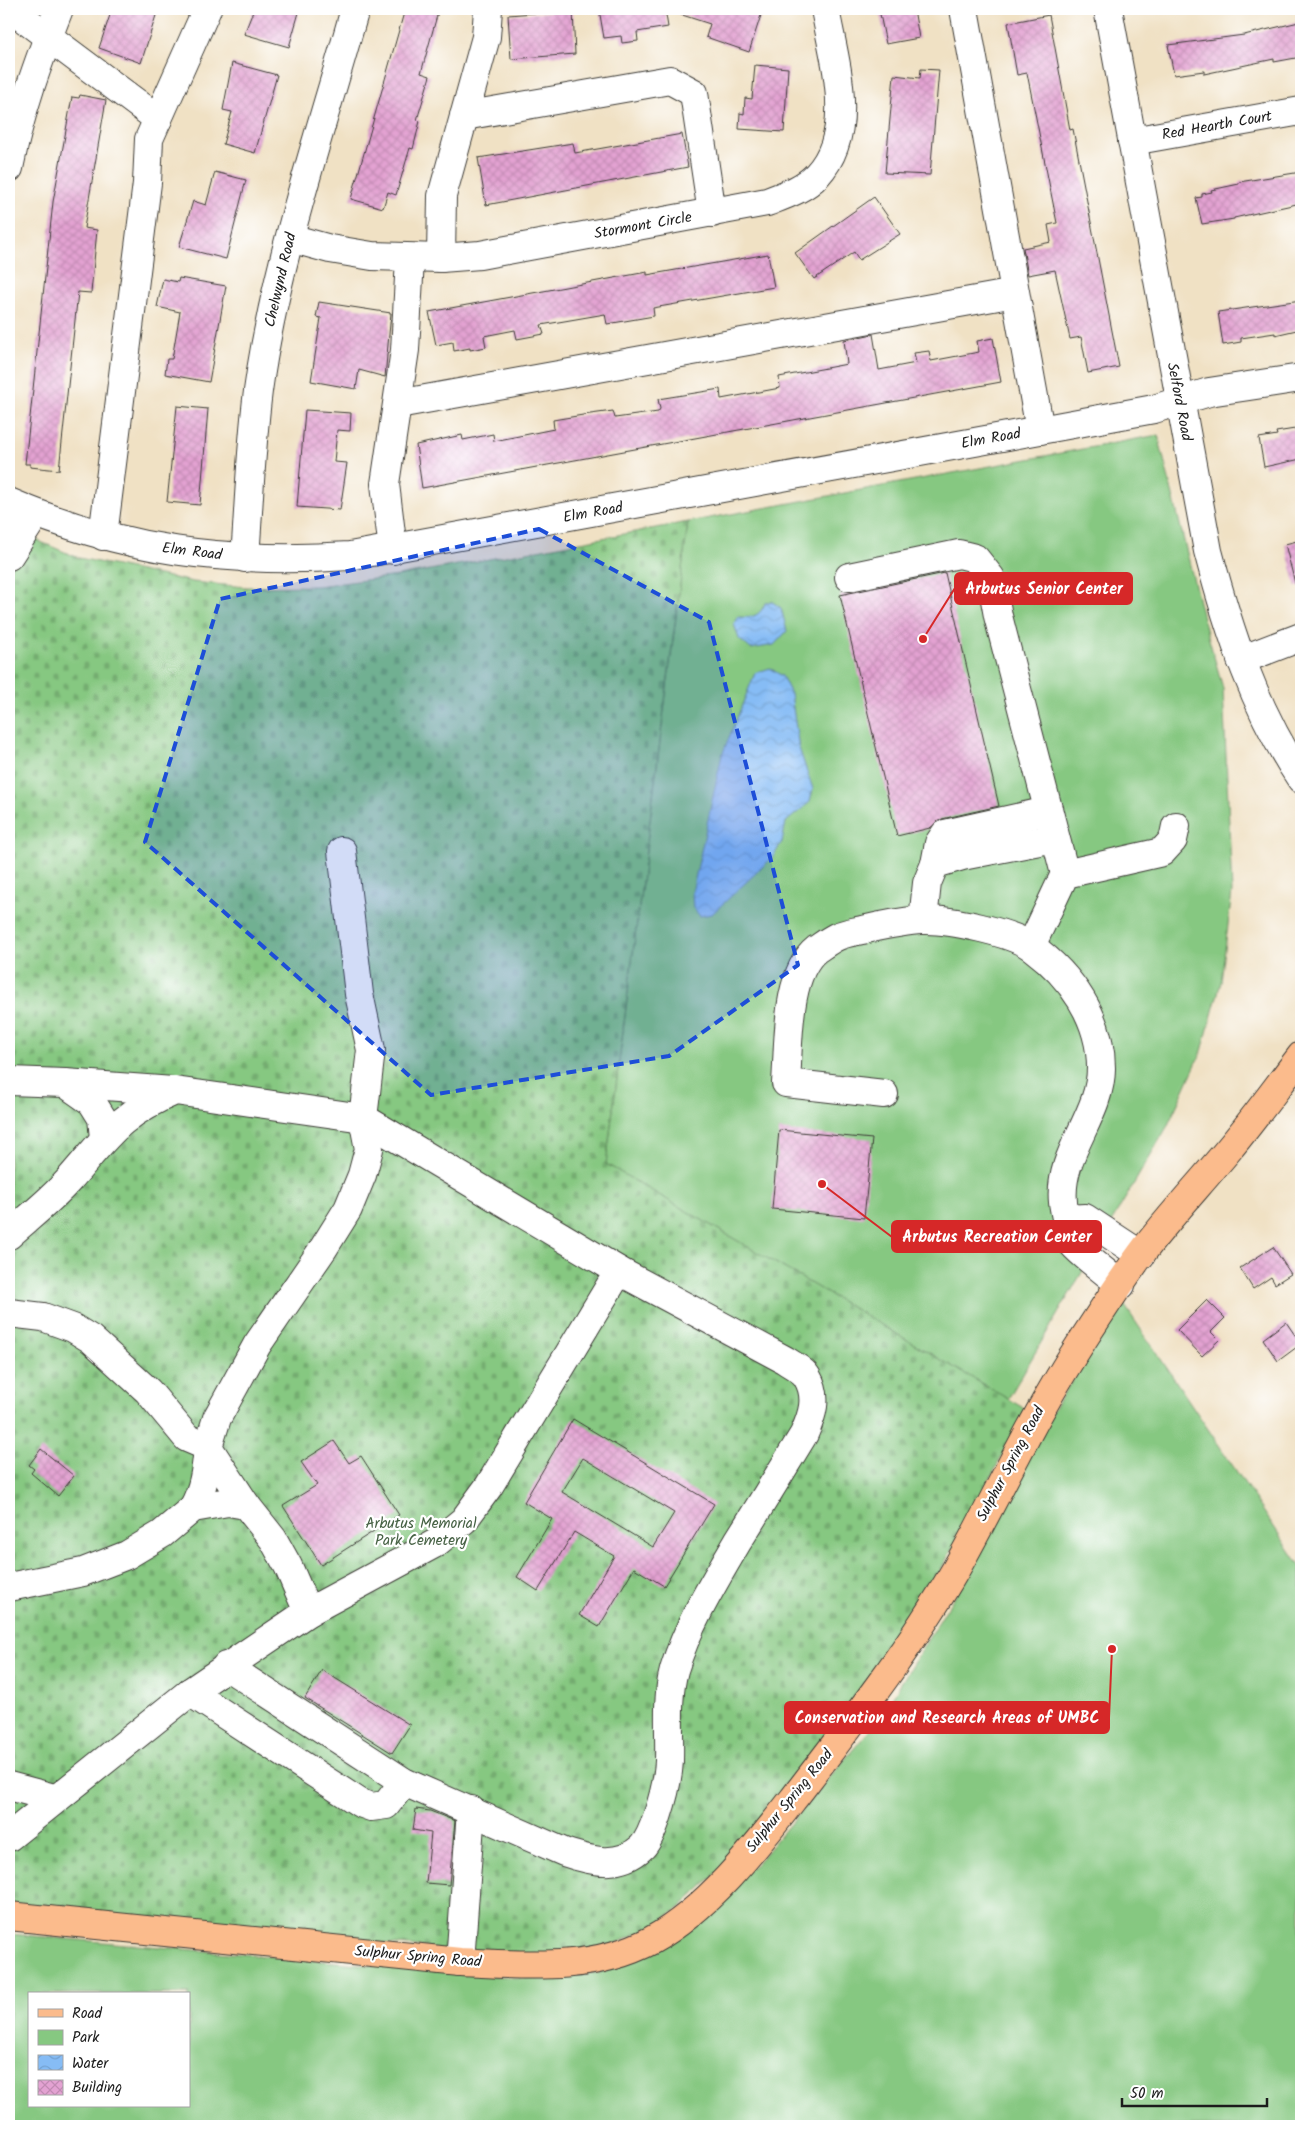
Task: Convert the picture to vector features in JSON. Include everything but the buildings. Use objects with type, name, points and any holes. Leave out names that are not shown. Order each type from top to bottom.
[{"type":"main road","name":"Sulphur Spring Road","points":[[9,1916],[460,1962],[530,1966],[575,1963],[615,1956],[652,1940],[686,1916],[724,1881],[776,1820],[870,1700],[917,1633],[956,1568],[1041,1406],[1141,1255],[1233,1144],[1301,1056]]},
{"type":"street","points":[[11,9],[158,119]]},
{"type":"street","points":[[9,168],[17,124],[60,9]]},
{"type":"street","points":[[103,536],[146,183],[149,139],[207,9]]},
{"type":"street","name":"Chelwynd Road","points":[[245,558],[258,391],[273,308],[290,238],[355,9]]},
{"type":"street","points":[[441,258],[442,196],[486,37],[488,9]]},
{"type":"street","name":"Stormont Circle","points":[[290,238],[330,249],[410,258],[480,255],[767,202],[799,189],[817,175],[830,155],[838,130],[841,100],[825,9]]},
{"type":"street","points":[[964,9],[1040,430]]},
{"type":"street","name":"Selford Road","points":[[1108,9],[1179,402],[1208,551],[1223,611],[1241,660],[1268,721],[1301,779]]},
{"type":"street","points":[[464,116],[670,80],[694,94],[712,213]]},
{"type":"street","name":"Red Hearth Court","points":[[1132,141],[1301,111]]},
{"type":"street","points":[[394,550],[385,484],[405,350],[410,258]]},
{"type":"street","points":[[398,404],[1015,293]]},
{"type":"street","name":"Elm Road","points":[[9,502],[36,514],[103,536],[198,555],[245,558],[318,558],[394,550],[1154,409],[1209,392],[1301,378]]},
{"type":"street","points":[[9,556],[36,514]]},
{"type":"street","points":[[848,577],[959,554],[975,558],[991,578],[998,616],[1065,874],[1031,946]]},
{"type":"street","points":[[1241,660],[1301,637]]},
{"type":"street","points":[[923,920],[927,883],[939,842],[945,834],[1048,811]]},
{"type":"street","points":[[1065,874],[1162,852],[1173,840],[1176,826]]},
{"type":"street","points":[[934,864],[962,856],[1055,838]]},
{"type":"street","points":[[9,1587],[83,1572],[127,1555],[162,1534],[193,1508],[202,1491],[208,1447],[217,1418],[252,1352],[323,1250],[348,1209],[362,1175],[369,1150],[363,1118],[371,1050],[359,994],[342,851]]},
{"type":"street","points":[[884,1094],[786,1083],[791,1007],[799,974],[815,951],[837,936],[882,926],[923,920],[966,926],[1002,934],[1031,946],[1075,987],[1090,1015],[1099,1043],[1102,1069],[1096,1100],[1072,1151],[1065,1180],[1063,1202],[1072,1243],[1121,1285]]},
{"type":"street","points":[[9,1081],[133,1086],[363,1118],[618,1271],[785,1360],[807,1376],[814,1396],[814,1412],[804,1434],[719,1573],[691,1626],[674,1671],[669,1708],[669,1762],[663,1797],[654,1826],[643,1846],[628,1857],[609,1862],[591,1862],[404,1782],[226,1666]]},
{"type":"street","points":[[65,1083],[92,1102],[102,1118],[104,1138]]},
{"type":"street","points":[[9,1236],[67,1182],[104,1138],[123,1119],[148,1102],[175,1091]]},
{"type":"street","points":[[1068,1219],[1085,1218],[1141,1255]]},
{"type":"street","points":[[9,1837],[54,1798],[226,1666],[308,1612],[436,1543],[464,1520],[489,1486],[618,1271]]},
{"type":"street","points":[[9,1313],[43,1317],[73,1328],[91,1339],[148,1391],[187,1438],[208,1447],[246,1505],[273,1539],[288,1566],[308,1612]]},
{"type":"street","points":[[193,1508],[228,1502],[246,1505]]},
{"type":"street","points":[[190,1692],[360,1803],[371,1807],[386,1805],[404,1782]]},
{"type":"street","points":[[9,1786],[54,1798]]},
{"type":"street","points":[[460,1962],[471,1810]]},
{"type":"highlighted area","points":[[539,529],[709,622],[798,965],[669,1056],[431,1095],[145,842],[220,599]]},
{"type":"green space","points":[[1158,435],[1203,618],[1223,688],[1232,892],[1221,982],[1202,1051],[1167,1127],[1008,1399],[606,1164],[688,522]]},
{"type":"green space","name":"Arbutus Memorial Park Cemetery","points":[[688,522],[606,1164],[1027,1410],[910,1627],[716,1874],[681,1907],[650,1928],[617,1943],[577,1952],[531,1954],[437,1949],[9,1905],[9,571],[29,537],[79,558],[193,582],[246,587],[317,586],[398,576]]},
{"type":"green space","points":[[1123,1303],[1301,1567],[1301,2126],[9,2126],[9,1934],[543,1980],[600,1972],[756,1864],[879,1719],[965,1579],[1043,1425]]},
{"type":"water","points":[[771,601],[781,608],[787,631],[774,645],[751,649],[739,639],[734,624],[737,617],[754,616],[758,614],[765,603]]},
{"type":"water","points":[[770,668],[782,676],[791,694],[799,748],[813,789],[810,802],[786,822],[782,842],[773,857],[712,914],[700,916],[693,908],[692,893],[722,755],[755,673]]},
{"type":"place","name":"Arbutus Senior Center","points":[[923,639]]},
{"type":"place","name":"Arbutus Recreation Center","points":[[822,1184]]},
{"type":"place","name":"Conservation and Research Areas of UMBC","points":[[1112,1649]]}]
